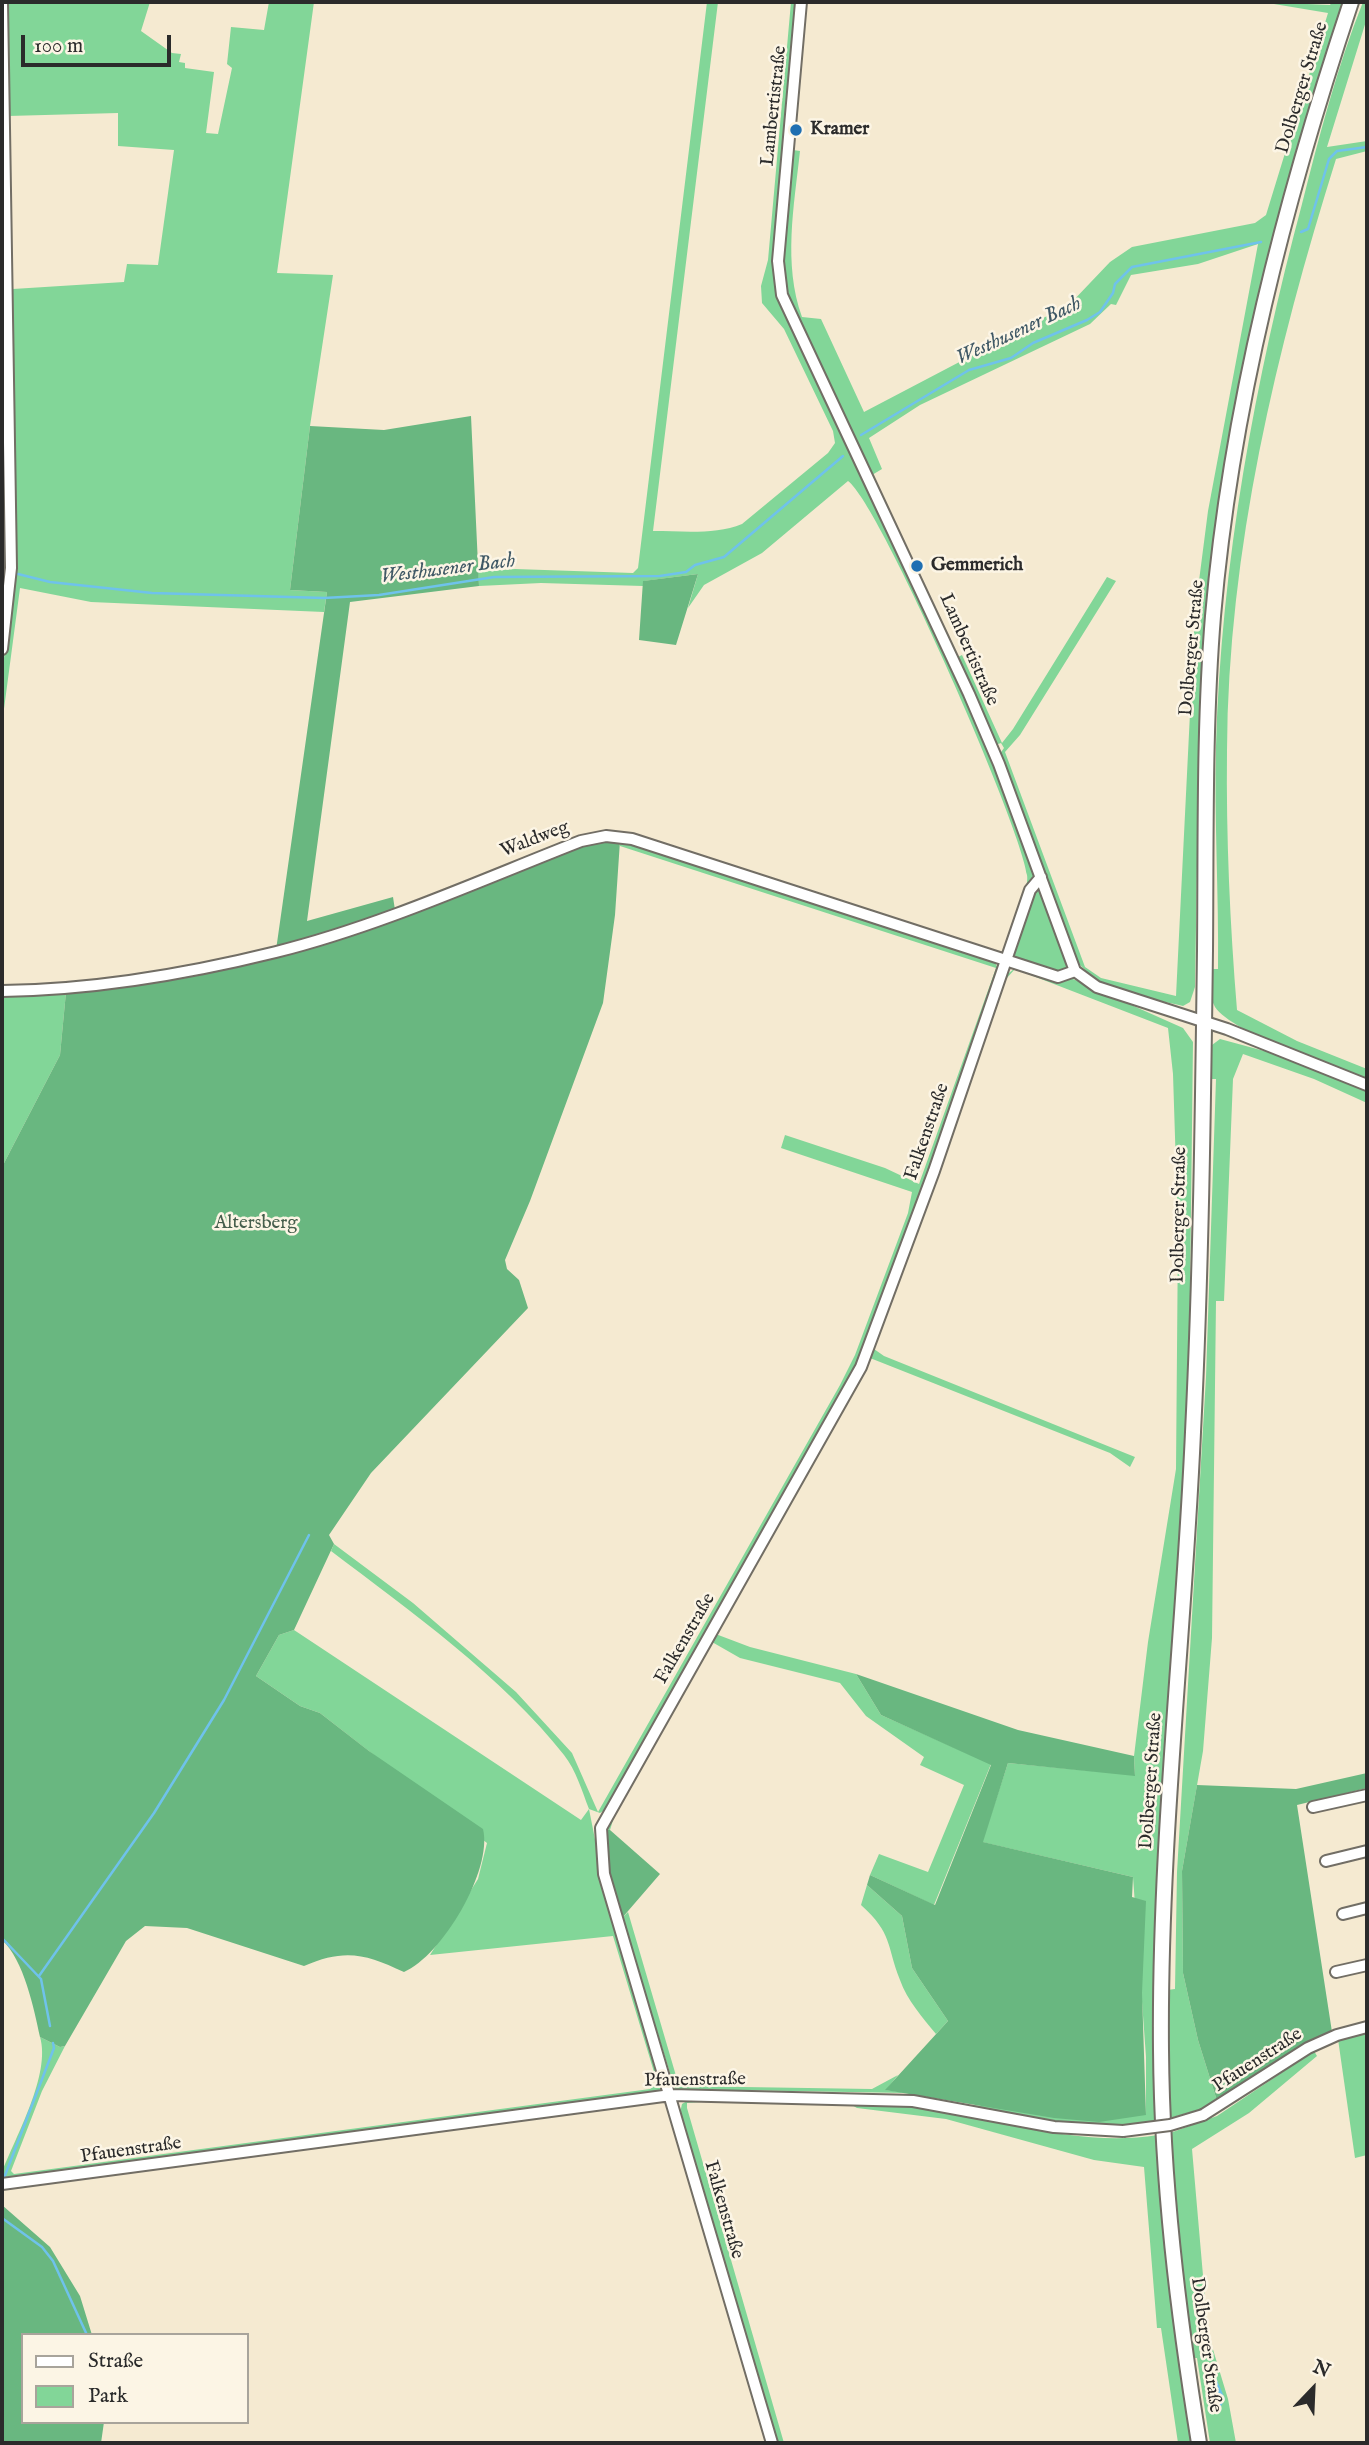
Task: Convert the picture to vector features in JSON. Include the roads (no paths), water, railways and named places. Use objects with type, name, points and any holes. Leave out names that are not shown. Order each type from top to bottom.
[{"type":"main road","name":"Dolberger Straße","points":[[1199,2443],[1172,2246],[1161,2029],[1166,1859],[1193,1431],[1203,1021],[1205,744],[1214,612],[1226,515],[1249,382],[1278,249],[1304,149],[1351,2]]},
{"type":"street","points":[[2,2],[11,568],[2,649]]},
{"type":"street","name":"Lambertistraße","points":[[801,2],[802,19],[778,261],[782,295],[969,694],[1075,971]]},
{"type":"street","name":"Waldweg","points":[[2,991],[66,990],[276,952],[396,914],[581,841],[606,836],[632,839],[1058,977],[1075,971]]},
{"type":"street","name":"Falkenstraße","points":[[772,2443],[604,1874],[601,1828],[861,1367],[934,1171],[1030,890],[1041,877]]},
{"type":"street","points":[[1075,971],[1097,987],[1203,1021],[1367,1085]]},
{"type":"street","points":[[1313,1807],[1367,1795]]},
{"type":"street","points":[[1326,1861],[1367,1851]]},
{"type":"street","points":[[1343,1913],[1367,1908]]},
{"type":"street","points":[[1336,1972],[1367,1965]]},
{"type":"street","name":"Pfauenstraße","points":[[2,2184],[671,2095],[913,2101],[1054,2127],[1123,2131],[1170,2125],[1203,2115],[1308,2048],[1367,2026]]},
{"type":"water","points":[[1209,2373],[1216,2378],[1225,2399],[1220,2408],[1215,2408],[1209,2399],[1206,2375]]},
{"type":"waterway","name":"Westhusener Bach","points":[[1301,232],[1308,229],[1329,159],[1337,151],[1367,147]]},
{"type":"waterway","name":"Westhusener Bach","points":[[861,435],[969,370],[1011,358],[1033,343],[1100,312],[1113,293],[1115,284],[1132,267],[1261,242]]},
{"type":"waterway","name":"Westhusener Bach","points":[[18,574],[50,582],[152,593],[324,598],[379,595],[494,577],[660,576],[686,572],[695,565],[724,557],[843,456]]},
{"type":"waterway","points":[[39,1976],[154,1813],[224,1700],[309,1535]]},
{"type":"waterway","points":[[2,1938],[41,1979],[50,2026]]},
{"type":"waterway","points":[[4,2178],[54,2048],[53,2043]]},
{"type":"waterway","points":[[2,2218],[42,2247],[53,2261],[86,2333]]},
{"type":"place","name":"Kramer","points":[[796,130]]},
{"type":"place","name":"Gemmerich","points":[[917,566]]},
{"type":"park label","name":"Altersberg","points":[[256,1224]]}]
